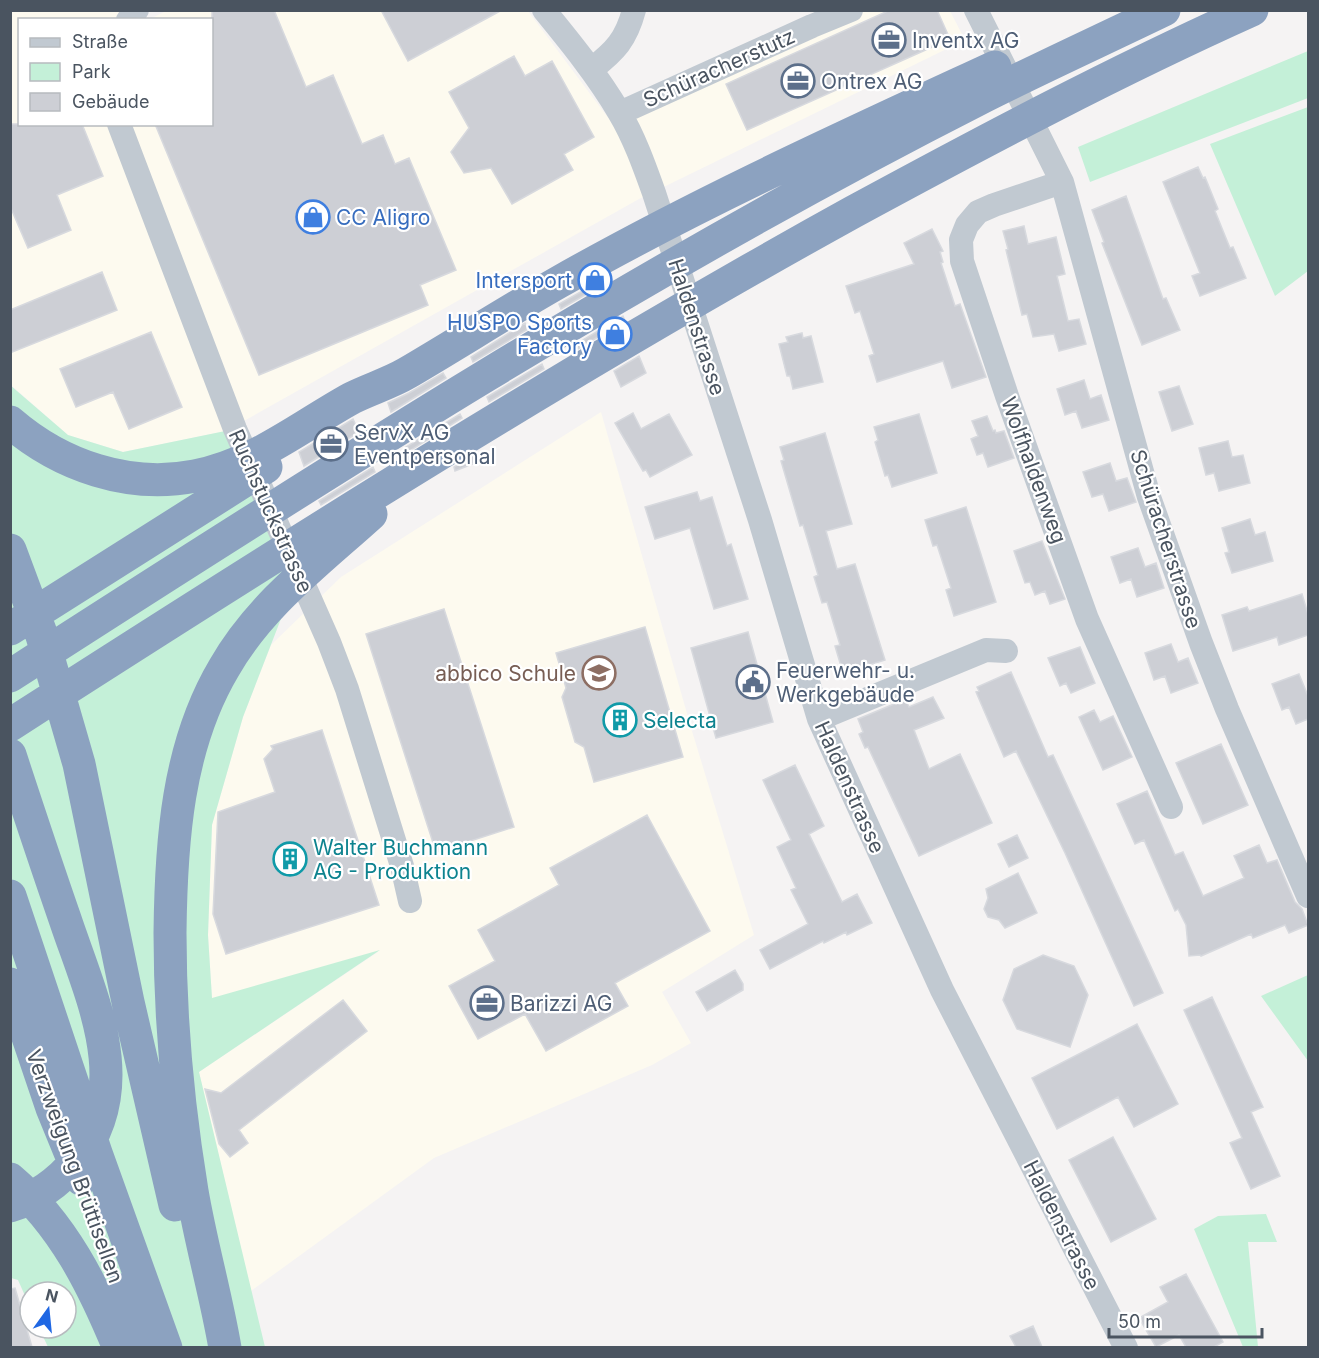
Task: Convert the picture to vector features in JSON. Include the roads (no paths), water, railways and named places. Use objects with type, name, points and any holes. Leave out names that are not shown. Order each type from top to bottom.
[{"type":"highway","points":[[10,629],[74,588],[218,483],[362,410],[405,375],[560,282],[704,205],[855,131],[1117,10]]},
{"type":"highway","points":[[10,676],[497,369],[719,240],[975,101],[1164,10]]},
{"type":"highway","points":[[10,725],[434,457],[604,354],[734,279],[1004,132],[1252,10]]},
{"type":"highway","points":[[10,422],[39,444],[86,468],[132,478],[218,483]]},
{"type":"highway","points":[[225,1347],[192,1191],[178,1088],[171,991],[172,865],[180,791],[201,714],[212,688],[229,659],[268,609],[296,580],[434,457]]},
{"type":"highway","points":[[10,550],[42,636],[79,764],[150,1103],[197,1286],[216,1347]]},
{"type":"highway","points":[[10,755],[88,990],[104,1044],[107,1074],[105,1100],[88,1144],[67,1171],[50,1186],[32,1198],[10,1206]]},
{"type":"highway","points":[[10,896],[96,1153],[166,1347]]},
{"type":"highway","name":"Verzweigung Brüttisellen","points":[[10,984],[52,1108],[90,1202],[141,1347]]},
{"type":"highway","points":[[10,1179],[46,1214],[76,1257],[101,1305],[119,1347]]},
{"type":"street","name":"Haldenstrasse","points":[[544,10],[592,69],[620,113],[639,153],[760,520],[819,719],[942,990],[1126,1347]]},
{"type":"street","points":[[592,69],[624,39],[634,10]]},
{"type":"street","name":"Schüracherstutz","points":[[620,113],[851,10]]},
{"type":"street","points":[[977,11],[1059,176]]},
{"type":"street","name":"Ruchstuckstrasse","points":[[120,126],[235,429],[347,689],[402,866],[410,901]]},
{"type":"street","name":"Wolfhaldenweg","points":[[1059,176],[978,212],[967,225],[961,240],[962,261],[1003,384],[1087,619],[1171,807]]},
{"type":"street","name":"Schüracherstrasse","points":[[1059,176],[1149,497],[1205,654],[1308,896]]},
{"type":"street","points":[[819,719],[986,650],[1006,651]]},
{"type":"place","name":"Inventx AG","points":[[889,40]]},
{"type":"place","name":"Ontrex AG","points":[[798,81]]},
{"type":"place","name":"CC Aligro","points":[[313,217]]},
{"type":"place","name":"Intersport","points":[[595,280]]},
{"type":"place","name":"HUSPO Sports Factory","points":[[615,334]]},
{"type":"place","name":"ServX AG Eventpersonal","points":[[331,444]]},
{"type":"place","name":"abbico Schule","points":[[599,673]]},
{"type":"place","name":"Feuerwehr- u. Werkgebäude","points":[[753,682]]},
{"type":"place","name":"Selecta","points":[[620,720]]},
{"type":"place","name":"Walter Buchmann AG - Produktion","points":[[290,859]]},
{"type":"place","name":"Barizzi AG","points":[[487,1003]]}]
